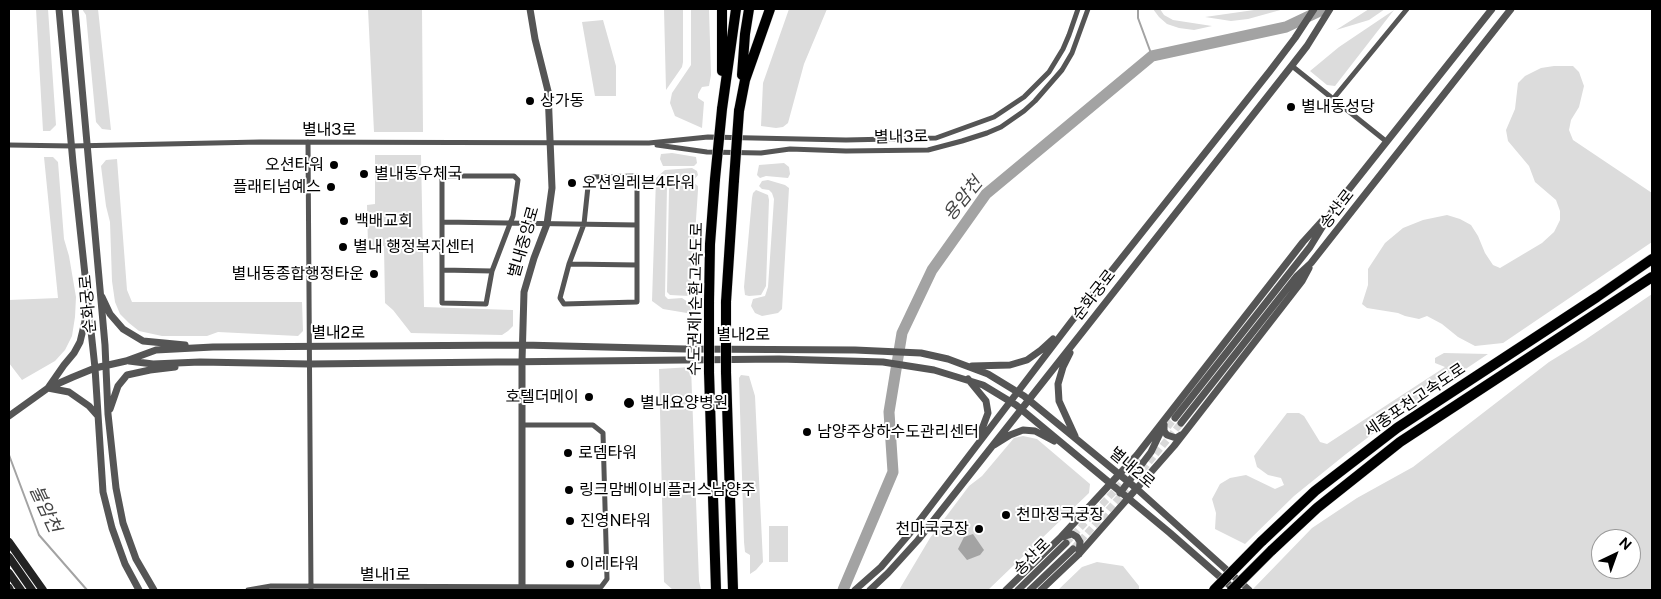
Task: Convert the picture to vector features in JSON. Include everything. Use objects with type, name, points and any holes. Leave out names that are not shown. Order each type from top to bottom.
[{"type":"highway","points":[[722,9],[722,109]]},
{"type":"highway","name":"수도권제1순환고속도로","points":[[716,590],[709,372],[710,244],[722,109],[736,9]]},
{"type":"highway","name":"수도권제1순환고속도로","points":[[733,590],[726,372],[726,302],[745,34],[749,9]]},
{"type":"highway","points":[[739,111],[745,80],[770,9]]},
{"type":"highway","name":"세종포천고속도로","points":[[1214,590],[1261,542],[1315,492],[1397,428],[1652,259]]},
{"type":"highway","name":"세종포천고속도로","points":[[1233,590],[1317,508],[1400,442],[1652,277]]},
{"type":"main road","points":[[9,542],[43,590]]},
{"type":"main road","points":[[9,557],[32,590]]},
{"type":"main road","points":[[9,573],[21,590]]},
{"type":"street","name":"순화궁로","points":[[59,9],[95,368],[103,492],[112,528],[122,555],[139,590]]},
{"type":"street","name":"순화궁로","points":[[75,9],[106,366],[108,414],[116,488],[123,523],[136,559],[154,590]]},
{"type":"street","name":"별내중앙로","points":[[522,589],[522,361],[524,292],[546,224],[552,188],[552,144],[548,91],[535,39],[530,9]]},
{"type":"street","name":"별내3로","points":[[9,145],[88,146],[308,142],[552,144],[649,143],[708,137],[846,140],[936,138],[994,117],[1024,97],[1049,72],[1070,35],[1078,9]]},
{"type":"street","name":"별내3로","points":[[649,143],[707,152],[761,153],[790,149],[846,151],[928,150],[962,142],[987,134],[1001,127],[1035,101],[1062,70],[1072,53],[1088,9]]},
{"type":"street","name":"순화궁로","points":[[855,590],[881,567],[942,491],[1066,327],[1270,71],[1314,9]]},
{"type":"street","name":"순화궁로","points":[[870,590],[918,540],[1029,400],[1293,65],[1330,9]]},
{"type":"street","points":[[1333,99],[1407,9]]},
{"type":"street","name":"송산로","points":[[1492,9],[1334,208],[1310,247],[1178,421],[1297,276],[1311,264],[1511,9]]},
{"type":"street","points":[[1293,65],[1387,142]]},
{"type":"street","points":[[308,142],[311,588]]},
{"type":"street","points":[[442,176],[514,176],[518,180],[511,224],[492,271],[486,304],[442,303],[442,176]]},
{"type":"street","points":[[638,176],[637,302],[564,304],[560,298],[569,264],[584,224],[589,177],[638,176]]},
{"type":"street","points":[[1063,540],[1166,421],[1303,242],[1334,208]]},
{"type":"street","points":[[442,222],[637,225]]},
{"type":"street","points":[[569,264],[637,265]]},
{"type":"street","points":[[1041,590],[1076,551],[1128,499],[1185,433],[1302,281],[1311,264]]},
{"type":"street","points":[[442,270],[492,271]]},
{"type":"street","points":[[100,293],[110,314],[123,329],[143,341],[213,348]]},
{"type":"street","points":[[89,308],[80,342],[48,388],[69,392],[89,406],[97,415]]},
{"type":"street","points":[[966,365],[1010,366],[1026,360],[1041,350],[1066,327]]},
{"type":"street","points":[[1076,439],[1059,401],[1058,384],[1063,367],[1079,336]]},
{"type":"street","name":"별내2로","points":[[11,414],[48,388],[95,368],[126,361],[156,350],[523,345],[903,351],[928,354],[948,359],[988,374],[1029,400],[1137,489],[1249,590]]},
{"type":"street","name":"별내2로","points":[[126,361],[152,364],[200,362],[309,364],[760,359],[855,360],[902,364],[968,379],[983,385],[1010,401],[1128,499],[1233,590]]},
{"type":"street","points":[[108,414],[118,386],[127,375],[200,362]]},
{"type":"street","points":[[968,379],[986,401],[988,413],[977,444]]},
{"type":"street","points":[[1166,421],[1164,430],[1167,435],[1176,438],[1185,433]]},
{"type":"street","points":[[1120,493],[1151,452],[1166,421]]},
{"type":"street","points":[[522,425],[593,425],[603,433],[607,580],[601,587],[522,589]]},
{"type":"street","points":[[988,450],[1010,435],[1023,430],[1035,431],[1066,447]]},
{"type":"street","points":[[1006,590],[1072,534],[1080,542],[1076,551]]},
{"type":"street","name":"송산로","points":[[1018,590],[1063,540]]},
{"type":"street","name":"송산로","points":[[1030,590],[1076,551]]},
{"type":"street","name":"별내1로","points":[[248,590],[271,586],[311,588],[522,589]]},
{"type":"shaded area","points":[[36,9],[48,9],[56,125],[50,131],[43,131]]},
{"type":"shaded area","points":[[82,9],[98,9],[111,130],[102,129],[96,122],[86,15]]},
{"type":"shaded area","points":[[368,9],[422,9],[423,132],[374,132]]},
{"type":"shaded area","points":[[664,9],[683,9],[682,67],[666,90]]},
{"type":"shaded area","points":[[691,9],[709,9],[711,75],[709,86],[702,87],[698,94],[698,98],[704,102],[702,128],[675,116],[670,103],[672,93],[691,65]]},
{"type":"shaded area","points":[[789,9],[827,9],[804,64],[788,123],[783,127],[776,128],[761,126],[763,83]]},
{"type":"shaded area","points":[[1153,9],[1160,9],[1164,15],[1173,20],[1212,26],[1194,30],[1179,28],[1167,24]]},
{"type":"shaded area","points":[[1261,9],[1284,9],[1248,19],[1231,21],[1205,17]]},
{"type":"shaded area","points":[[1369,9],[1385,9],[1369,20],[1336,30]]},
{"type":"shaded area","points":[[1394,10],[1335,86],[1327,85],[1310,71],[1339,47]]},
{"type":"shaded area","points":[[603,20],[616,66],[616,96],[595,96],[582,22]]},
{"type":"shaded area","points":[[1573,66],[1579,72],[1584,86],[1579,107],[1571,120],[1569,130],[1573,140],[1652,193],[1652,242],[1503,343],[1475,346],[1427,316],[1419,319],[1398,313],[1367,308],[1362,304],[1368,285],[1368,269],[1385,243],[1403,228],[1423,220],[1447,215],[1460,219],[1471,225],[1493,265],[1500,268],[1542,243],[1554,232],[1560,220],[1560,211],[1556,200],[1535,182],[1529,166],[1508,141],[1506,130],[1515,109],[1518,83],[1525,76],[1541,68]]},
{"type":"shaded area","points":[[672,153],[696,157],[697,163],[694,166],[663,166],[660,159],[661,154]]},
{"type":"shaded area","points":[[375,155],[421,155],[424,307],[513,310],[513,326],[508,331],[502,335],[411,333],[385,303],[384,246],[368,247],[367,205],[375,204]]},
{"type":"shaded area","points":[[44,157],[53,157],[58,162],[64,239],[76,297],[75,317],[72,336],[65,350],[55,361],[22,380],[9,363],[9,300],[58,298]]},
{"type":"shaded area","points":[[117,159],[127,290],[132,302],[302,302],[303,331],[298,336],[218,332],[207,336],[162,336],[139,331],[129,323],[120,314],[115,302],[112,281],[110,222],[101,166],[106,160]]},
{"type":"shaded area","points":[[784,163],[789,167],[790,174],[788,178],[766,176],[760,178],[757,175],[759,165]]},
{"type":"shaded area","points":[[692,168],[697,171],[698,175],[693,181],[670,183],[667,186],[665,296],[668,299],[682,298],[688,302],[692,306],[692,310],[687,313],[663,309],[652,301],[656,178],[665,170]]},
{"type":"shaded area","points":[[768,180],[789,188],[782,309],[778,313],[762,316],[755,313],[751,306],[753,299],[765,296],[768,287],[774,199],[769,190],[762,189],[759,186],[762,181]]},
{"type":"shaded area","points":[[694,183],[698,186],[698,190],[691,293],[689,296],[670,295],[667,292],[669,189],[672,185]]},
{"type":"shaded area","points":[[756,190],[768,195],[769,200],[766,286],[761,295],[749,296],[745,295],[744,287],[752,198]]},
{"type":"shaded area","points":[[1652,294],[1652,590],[1252,590],[1312,528],[1357,498],[1413,467],[1549,362]]},
{"type":"shaded area","points":[[1444,353],[1488,354],[1403,411],[1346,454],[1294,496],[1245,544],[1215,529],[1216,513],[1212,499],[1220,484],[1230,478],[1246,475],[1275,489],[1284,485],[1281,478],[1268,475],[1257,467],[1254,456],[1287,413],[1299,413],[1304,416],[1320,442],[1327,444],[1445,367],[1435,363],[1435,358]]},
{"type":"shaded area","points":[[691,367],[699,581],[701,590],[673,590],[664,582],[659,369]]},
{"type":"shaded area","points":[[741,375],[749,376],[755,396],[763,562],[750,574],[750,555],[745,552],[744,542],[739,378]]},
{"type":"shaded area","name":"천마정국궁장","points":[[1023,436],[1037,439],[1090,484],[1089,493],[988,590],[899,590],[930,538],[969,486],[982,476],[1014,438]]},
{"type":"shaded area","points":[[769,526],[788,526],[788,562],[769,562]]},
{"type":"shaded area","points":[[973,534],[984,550],[980,555],[967,560],[958,549],[964,537]]},
{"type":"shaded area","points":[[1097,562],[1123,566],[1139,586],[1139,590],[1058,590],[1082,567]]},
{"type":"waterway","points":[[1138,9],[1138,18],[1152,56]]},
{"type":"waterway","name":"용암천","points":[[843,590],[893,472],[889,412],[902,333],[932,270],[986,194],[1152,56],[1286,27],[1324,9]]},
{"type":"waterway","name":"불암천","points":[[9,455],[39,535],[87,590]]},
{"type":"tunnel","points":[[1161,435],[1175,418]]},
{"type":"tunnel","points":[[1073,549],[1128,488],[1181,423]]},
{"type":"tunnel","points":[[1066,543],[1122,483],[1143,457]]},
{"type":"place","name":"상가동","points":[[530,101]]},
{"type":"place","name":"별내동성당","points":[[1291,107]]},
{"type":"place","name":"오션타워","points":[[334,165]]},
{"type":"place","name":"별내동우체국","points":[[364,174]]},
{"type":"place","name":"오션일레븐4타워","points":[[572,183]]},
{"type":"place","name":"플래티넘예스","points":[[331,187]]},
{"type":"place","name":"백배교회","points":[[344,221]]},
{"type":"place","name":"별내 행정복지센터","points":[[343,247]]},
{"type":"place","name":"별내동종합행정타운","points":[[374,274]]},
{"type":"place","name":"호텔더메이","points":[[589,397]]},
{"type":"place","name":"별내요양병원","points":[[629,403]]},
{"type":"place","name":"남양주상하수도관리센터","points":[[807,432]]},
{"type":"place","name":"로뎀타워","points":[[568,453]]},
{"type":"place","name":"링크맘베이비플러스남양주","points":[[569,490]]},
{"type":"place","name":"천마정국궁장","points":[[1006,515]]},
{"type":"place","name":"진영N타워","points":[[570,521]]},
{"type":"place","name":"천마국궁장","points":[[979,529]]},
{"type":"place","name":"이레타워","points":[[570,564]]}]
